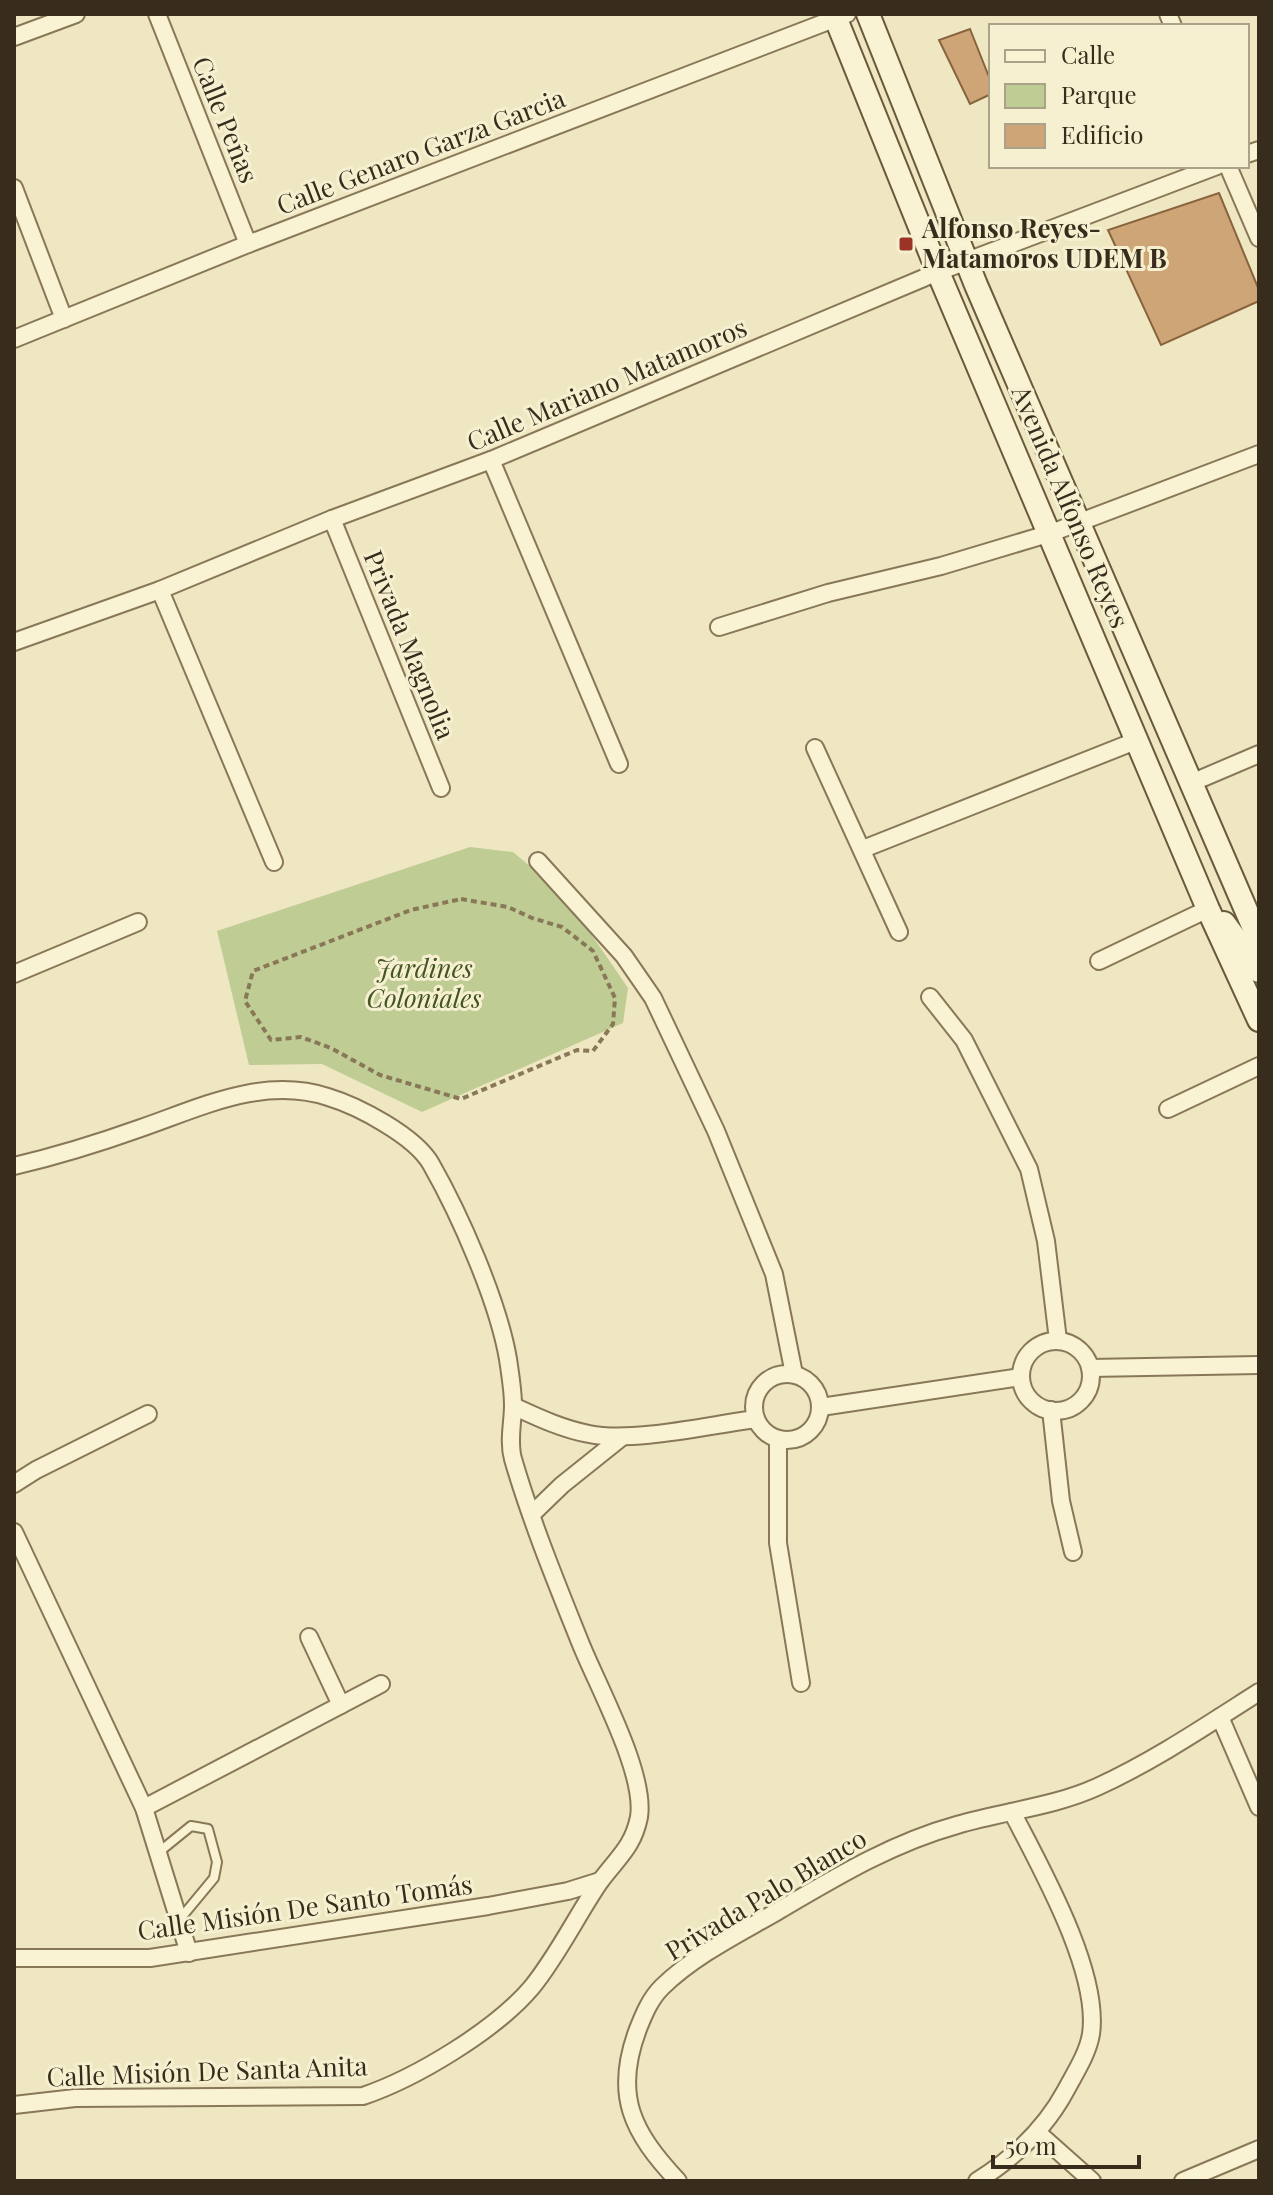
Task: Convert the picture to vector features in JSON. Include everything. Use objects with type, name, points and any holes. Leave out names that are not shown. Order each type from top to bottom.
[{"type":"main road","name":"Avenida Alfonso Reyes","points":[[868,14],[967,261],[1259,940]]},
{"type":"main road","name":"Avenida Alfonso Reyes","points":[[839,15],[938,272],[1208,909],[1259,1020]]},
{"type":"main road","points":[[1208,909],[1225,924],[1259,971]]},
{"type":"street","points":[[14,37],[76,14]]},
{"type":"street","name":"Calle Peñas","points":[[157,14],[248,244]]},
{"type":"street","name":"Calle Genaro Garza Garcia","points":[[14,339],[248,244],[839,15]]},
{"type":"street","name":"Calle Mariano Matamoros","points":[[14,642],[160,590],[332,519],[491,460],[938,272],[1212,168]]},
{"type":"street","points":[[1229,168],[1259,238]]},
{"type":"street","points":[[14,188],[64,319]]},
{"type":"street","points":[[719,627],[828,593],[941,566],[1051,533],[1259,454]]},
{"type":"street","points":[[491,460],[619,764]]},
{"type":"street","name":"Privada Magnolia","points":[[332,519],[441,788]]},
{"type":"street","points":[[160,590],[274,862]]},
{"type":"street","points":[[863,849],[1138,740]]},
{"type":"street","points":[[815,748],[899,932]]},
{"type":"street","points":[[1191,783],[1259,754]]},
{"type":"street","points":[[538,861],[624,956],[653,998],[716,1131],[774,1274],[794,1374]]},
{"type":"street","points":[[1099,961],[1208,909]]},
{"type":"street","points":[[14,974],[138,922]]},
{"type":"street","points":[[930,997],[964,1040],[1029,1169],[1046,1241],[1058,1340]]},
{"type":"street","points":[[1168,1109],[1259,1066]]},
{"type":"street","name":"Calle Misión De Santa Anita","points":[[14,1166],[68,1153],[228,1097],[282,1088],[324,1095],[360,1108],[388,1125],[428,1159],[466,1237],[502,1328],[513,1406],[510,1425],[512,1454],[582,1648],[627,1754],[638,1789],[640,1811],[636,1831],[625,1853],[600,1881],[531,1988],[488,2027],[387,2088],[363,2096],[75,2098],[14,2105]]},
{"type":"street","points":[[1058,1340],[1078,1349],[1090,1368],[1091,1380],[1087,1393],[1067,1409],[1051,1410],[1034,1404],[1027,1396],[1021,1377],[1023,1362],[1031,1350],[1058,1340]]},
{"type":"street","points":[[1090,1368],[1259,1365]]},
{"type":"street","points":[[794,1374],[813,1386],[821,1407],[815,1427],[808,1434],[788,1441],[778,1439],[761,1428],[754,1405],[758,1391],[767,1380],[794,1374]]},
{"type":"street","points":[[821,1407],[1021,1377]]},
{"type":"street","points":[[513,1406],[590,1435],[622,1437],[756,1419]]},
{"type":"street","points":[[1051,1410],[1061,1501],[1073,1552]]},
{"type":"street","points":[[14,1484],[148,1414]]},
{"type":"street","points":[[532,1514],[562,1485],[622,1437]]},
{"type":"street","points":[[778,1439],[778,1543],[801,1683]]},
{"type":"street","points":[[14,1532],[144,1808],[189,1953]]},
{"type":"street","points":[[309,1637],[341,1705]]},
{"type":"street","points":[[144,1808],[381,1684]]},
{"type":"street","name":"Privada Palo Blanco","points":[[678,2181],[648,2145],[627,2102],[632,2045],[647,2007],[660,1989],[707,1953],[868,1858],[956,1825],[1065,1799],[1097,1786],[1259,1692]]},
{"type":"street","points":[[1220,1717],[1259,1807]]},
{"type":"street","points":[[977,2181],[1038,2133],[1057,2107],[1090,2039],[1091,2000],[1064,1919],[1012,1812]]},
{"type":"street","name":"Calle Misión De Santo Tomás","points":[[14,1958],[150,1958],[189,1953],[488,1906],[568,1891],[600,1881]]},
{"type":"street","points":[[1038,2133],[1092,2181]]},
{"type":"street","points":[[1183,2181],[1259,2149]]},
{"type":"lane","points":[[158,1852],[191,1826],[208,1829],[217,1862],[214,1878],[179,1920]]},
{"type":"path","points":[[461,899],[508,907],[562,927],[593,951],[615,998],[613,1024],[593,1051],[577,1050],[461,1099],[380,1075],[331,1048],[301,1037],[271,1040],[245,1001],[253,971],[411,910],[461,899]]},
{"type":"green space","name":"Jardines Coloniales","points":[[470,847],[513,852],[578,915],[628,988],[623,1023],[422,1112],[322,1064],[249,1065],[217,931]]},
{"type":"building","points":[[970,29],[989,77],[989,95],[970,104],[939,40]]},
{"type":"building","points":[[1219,193],[1259,290],[1259,301],[1161,345],[1108,230]]},
{"type":"place","name":"Alfonso Reyes- Matamoros UDEM B","points":[[906,244]]}]
